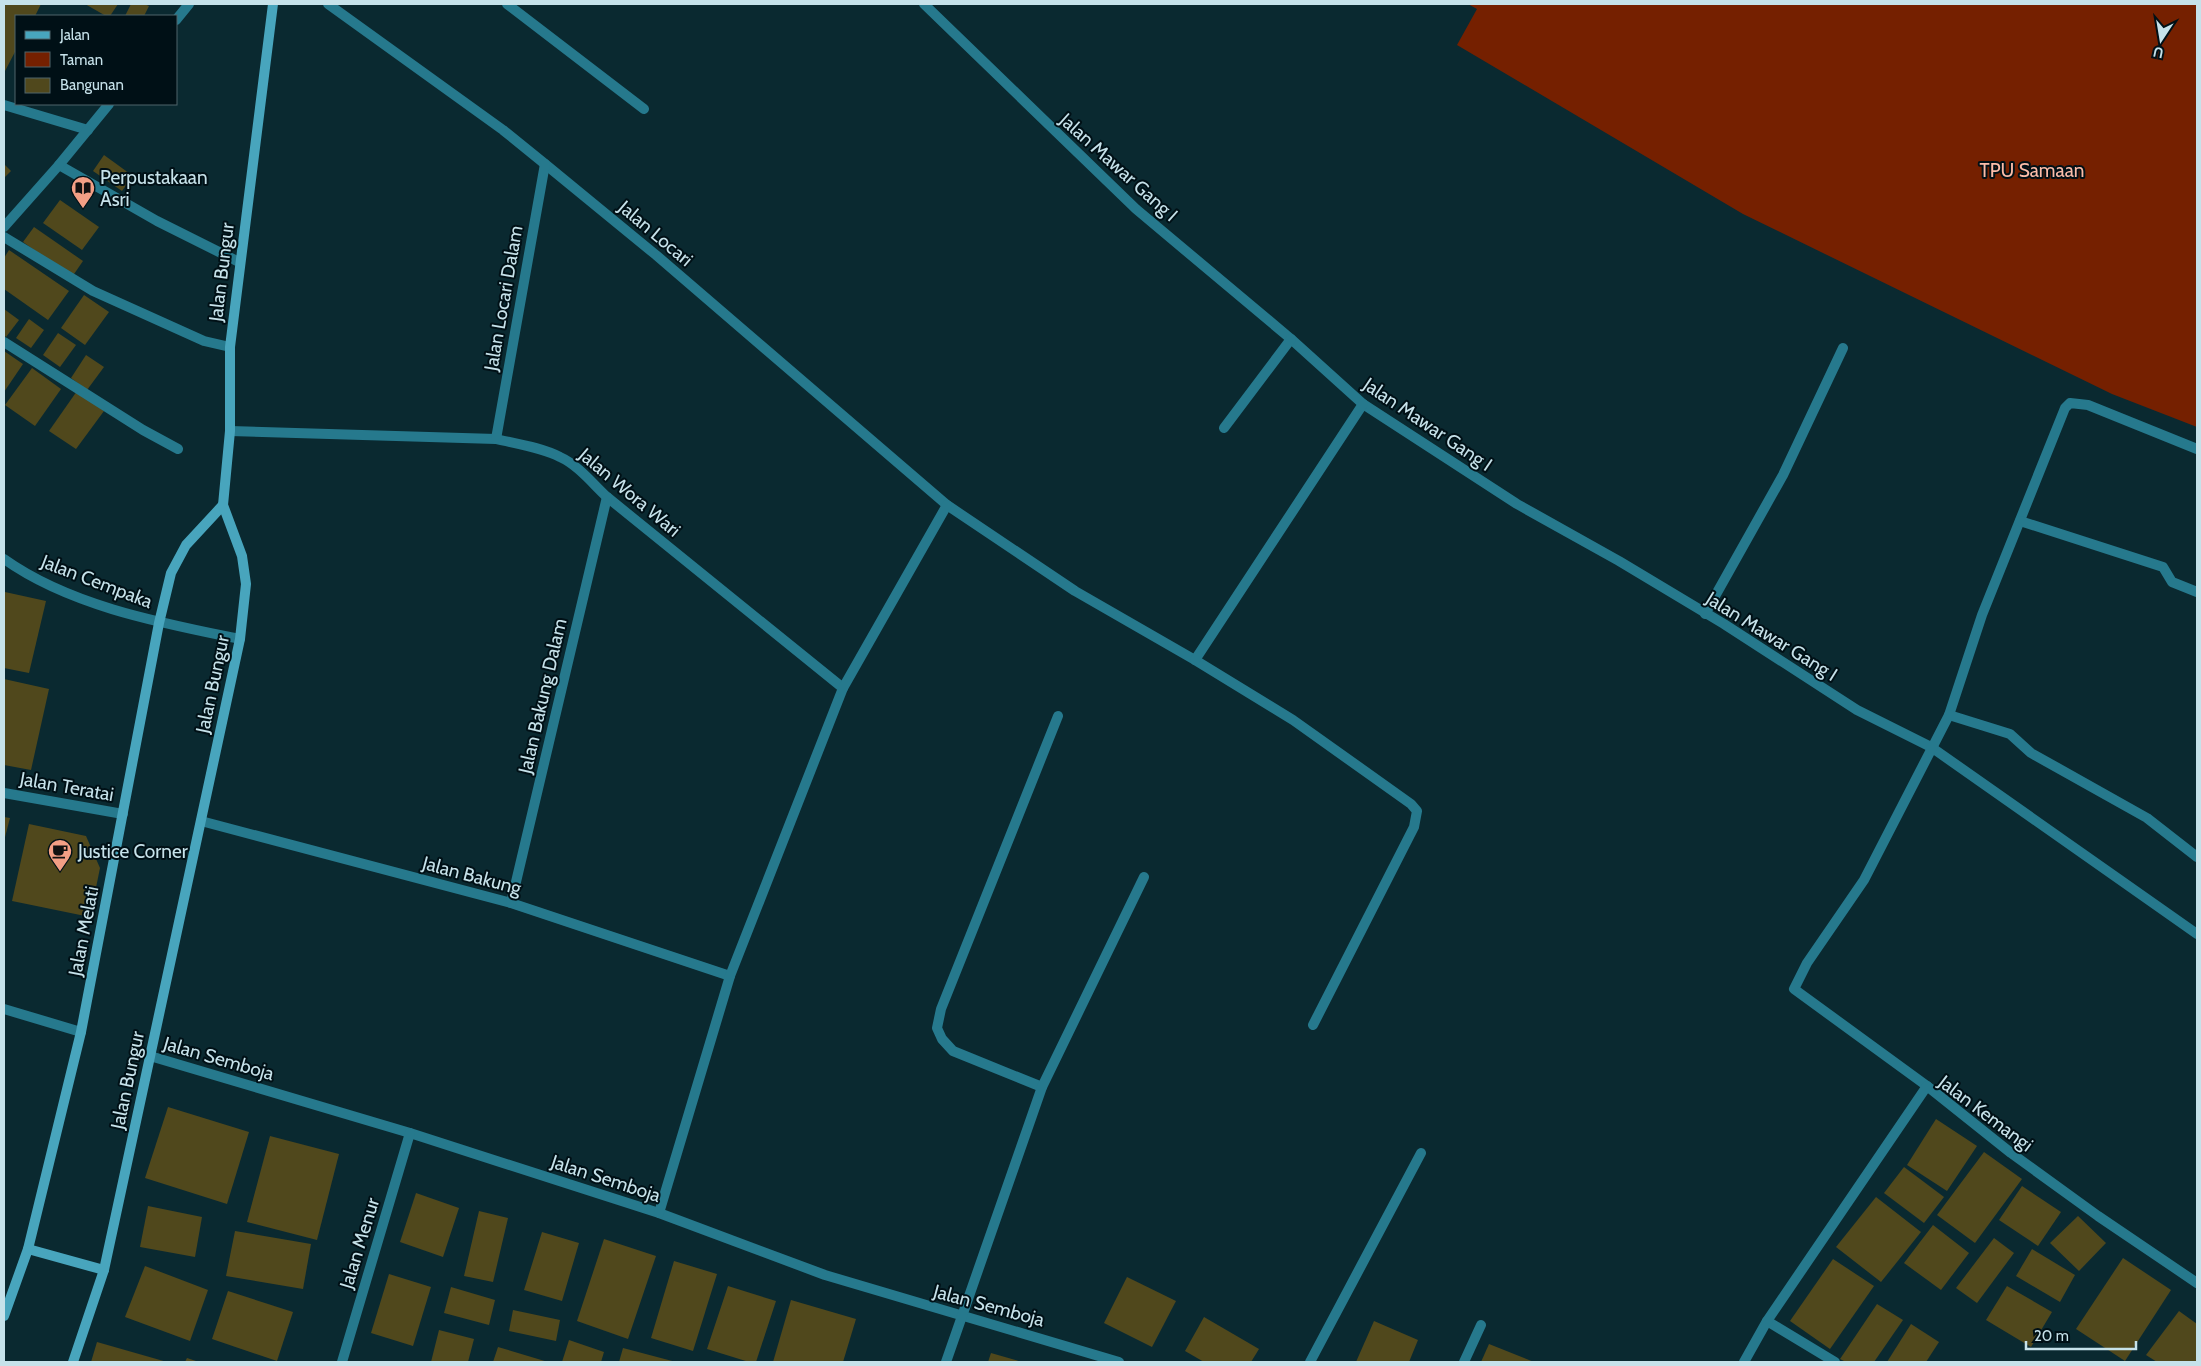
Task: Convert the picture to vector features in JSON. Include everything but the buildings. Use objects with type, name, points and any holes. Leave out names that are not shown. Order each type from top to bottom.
[{"type":"main road","name":"Jalan Bungur","points":[[74,1362],[104,1270],[240,639],[246,584],[242,556],[223,505],[230,431],[230,346],[239,262],[273,4]]},
{"type":"main road","name":"Jalan Melati","points":[[4,1316],[28,1249],[81,1032],[159,623],[171,574],[186,545],[223,505]]},
{"type":"main road","points":[[28,1249],[104,1270]]},
{"type":"street","points":[[178,18],[189,4]]},
{"type":"street","name":"Jalan Locari","points":[[328,4],[503,130],[656,255],[947,505],[1076,591],[1293,720],[1411,804],[1417,811],[1414,827],[1313,1026]]},
{"type":"street","points":[[507,4],[644,109]]},
{"type":"street","name":"Jalan Mawar Gang I","points":[[924,4],[1136,209],[1290,339],[1362,404],[1517,504],[1618,561],[1857,710],[1931,747],[2197,934]]},
{"type":"street","points":[[4,105],[88,130]]},
{"type":"street","points":[[4,226],[60,166],[108,105]]},
{"type":"street","name":"Jalan Locari Dalam","points":[[496,439],[545,164]]},
{"type":"street","points":[[60,166],[157,221],[239,262]]},
{"type":"street","points":[[4,237],[92,291],[204,341],[230,346]]},
{"type":"street","points":[[1224,428],[1290,339]]},
{"type":"street","points":[[4,342],[143,430],[178,449]]},
{"type":"street","points":[[1705,614],[1783,475],[1843,348]]},
{"type":"street","points":[[1195,660],[1362,404]]},
{"type":"street","points":[[1927,1086],[1794,988],[1806,963],[1864,880],[1949,715],[1982,616],[2065,408],[2070,404],[2088,405],[2197,449]]},
{"type":"street","name":"Jalan Wora Wari","points":[[230,431],[496,439],[536,448],[561,457],[580,471],[607,497],[843,688]]},
{"type":"street","name":"Jalan Bakung Dalam","points":[[510,903],[607,497]]},
{"type":"street","points":[[659,1213],[730,976],[843,688],[947,505]]},
{"type":"street","points":[[2020,521],[2163,568],[2172,582],[2197,592]]},
{"type":"street","name":"Jalan Cempaka","points":[[4,559],[20,570],[98,604],[159,623],[240,639]]},
{"type":"street","points":[[1949,715],[2010,734],[2031,753],[2147,818],[2197,857]]},
{"type":"street","points":[[1042,1087],[953,1051],[942,1039],[937,1028],[942,1009],[1058,716]]},
{"type":"street","name":"Jalan Teratai","points":[[4,793],[123,814]]},
{"type":"street","name":"Jalan Bakung","points":[[201,821],[510,903],[730,976]]},
{"type":"street","points":[[946,1362],[1042,1087],[1144,877]]},
{"type":"street","points":[[4,1009],[81,1032]]},
{"type":"street","name":"Jalan Semboja","points":[[150,1056],[410,1133],[659,1213],[825,1275],[928,1307],[1049,1340],[1112,1361]]},
{"type":"street","name":"Jalan Kemangi","points":[[1744,1362],[1767,1321],[1927,1086],[2011,1153],[2074,1199],[2197,1283]]},
{"type":"street","name":"Jalan Menur","points":[[342,1362],[410,1133]]},
{"type":"street","points":[[1310,1362],[1421,1153]]},
{"type":"street","points":[[1767,1321],[1835,1362]]},
{"type":"street","points":[[1464,1362],[1481,1325]]},
{"type":"green space","name":"TPU Samaan","points":[[1468,4],[2197,4],[2197,427],[2112,394],[1743,214],[1457,45],[1477,9]]},
{"type":"place","name":"Perpustakaan Asri","points":[[83,209]]},
{"type":"place","name":"Justice Corner","points":[[60,872]]}]
